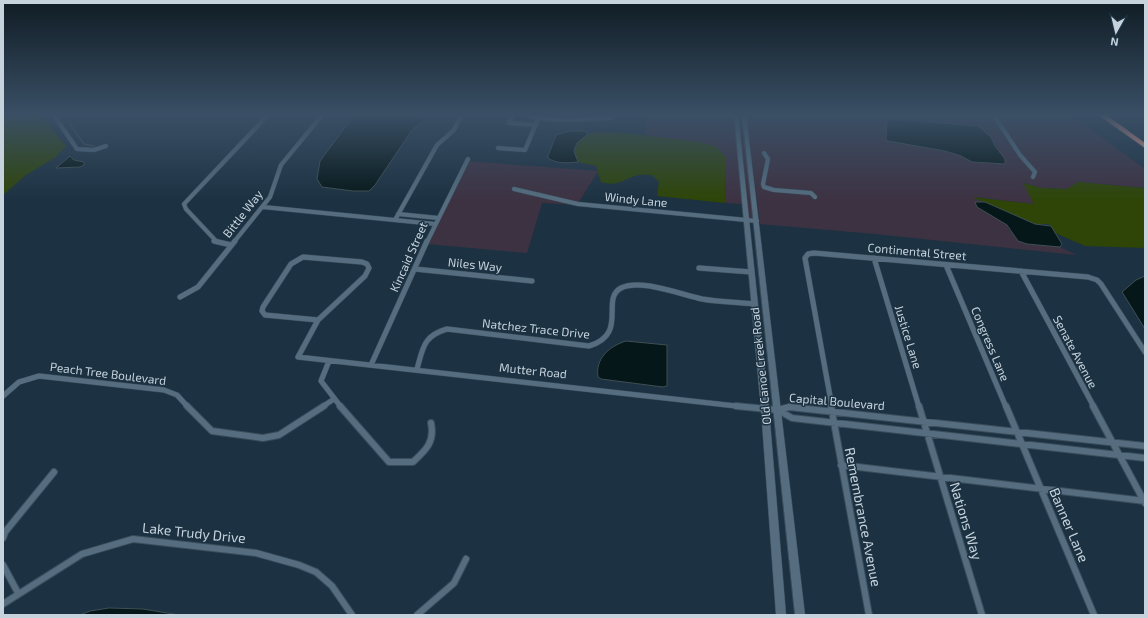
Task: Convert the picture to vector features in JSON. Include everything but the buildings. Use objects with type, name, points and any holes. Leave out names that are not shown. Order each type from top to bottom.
[{"type":"main road","name":"Old Canoe Creek Road","points":[[739,143],[765,409],[782,615]]},
{"type":"main road","name":"Old Canoe Creek Road","points":[[748,143],[800,615]]},
{"type":"street","points":[[73,143],[77,148],[94,150],[106,146]]},
{"type":"street","points":[[231,245],[215,242],[186,209],[184,204],[186,200],[241,143]]},
{"type":"street","name":"Bittle Way","points":[[180,297],[198,287],[231,245],[263,208],[270,197],[281,164],[299,143]]},
{"type":"street","points":[[395,220],[437,145],[440,143]]},
{"type":"street","points":[[498,148],[525,150],[528,143]]},
{"type":"street","points":[[1012,143],[1020,155],[1035,172],[1033,177]]},
{"type":"street","points":[[764,153],[768,159],[763,184],[764,187],[774,190],[811,193],[816,197]]},
{"type":"street","name":"Kincaid Street","points":[[371,365],[438,218],[468,159]]},
{"type":"street","name":"Windy Lane","points":[[514,189],[578,204],[757,221]]},
{"type":"street","points":[[263,208],[436,224]]},
{"type":"street","points":[[398,214],[438,218]]},
{"type":"street","name":"Continental Street","points":[[831,411],[805,258],[808,254],[814,253],[1088,277],[1097,280],[1145,352]]},
{"type":"street","points":[[303,257],[362,262],[367,264],[369,268],[365,276],[318,320],[265,315],[262,311],[262,307],[291,264],[303,257]]},
{"type":"street","name":"Justice Lane","points":[[874,258],[927,433]]},
{"type":"street","name":"Congress Lane","points":[[946,265],[1022,445]]},
{"type":"street","points":[[699,268],[751,272]]},
{"type":"street","name":"Niles Way","points":[[415,269],[532,281]]},
{"type":"street","name":"Senate Avenue","points":[[1021,271],[1145,501]]},
{"type":"street","name":"Natchez Trace Drive","points":[[417,369],[426,341],[430,335],[447,329],[589,346],[598,345],[606,340],[610,329],[615,295],[619,289],[628,286],[666,290],[704,300],[754,304]]},
{"type":"street","name":"Mutter Road","points":[[318,320],[298,357],[778,410]]},
{"type":"street","points":[[329,361],[321,381],[334,399],[389,462],[413,462],[431,444],[434,434],[431,423]]},
{"type":"street","name":"Peach Tree Boulevard","points":[[3,396],[14,384],[26,378],[39,376],[164,390],[177,395],[212,431],[263,438],[279,435],[334,399]]},
{"type":"street","name":"Capital Boulevard","points":[[778,410],[789,407],[831,411],[1145,446]]},
{"type":"street","name":"Capital Boulevard","points":[[778,410],[792,418],[1145,458]]},
{"type":"street","name":"Remembrance Avenue","points":[[831,411],[869,615]]},
{"type":"street","name":"Nations Way","points":[[927,433],[982,615]]},
{"type":"street","name":"Banner Lane","points":[[1022,445],[1094,615]]},
{"type":"street","points":[[841,465],[1145,501]]},
{"type":"street","points":[[3,538],[5,532],[54,472]]},
{"type":"street","name":"Lake Trudy Drive","points":[[3,604],[18,593],[82,554],[133,539],[256,553],[299,565],[316,572],[332,586],[352,615]]},
{"type":"street","points":[[417,615],[454,582],[466,559]]},
{"type":"street","points":[[3,566],[18,593]]},
{"type":"shaded area","points":[[334,143],[403,143],[375,185],[369,191],[353,191],[322,187],[317,179],[320,161]]},
{"type":"shaded area","points":[[553,143],[577,143],[574,151],[578,162],[558,162],[551,160],[548,156]]},
{"type":"shaded area","points":[[695,143],[737,143],[742,204],[725,203],[726,164],[715,146]]},
{"type":"shaded area","points":[[741,143],[745,143],[755,224],[749,223]]},
{"type":"shaded area","points":[[750,143],[898,143],[945,151],[961,156],[972,162],[1005,164],[1001,153],[995,143],[1109,143],[1145,169],[1145,188],[1078,182],[1067,189],[1042,188],[1024,183],[1034,204],[974,197],[985,202],[975,202],[977,207],[1007,225],[1010,231],[1027,244],[1060,247],[1076,255],[875,234],[760,224]]},
{"type":"shaded area","points":[[898,143],[994,143],[1005,159],[1005,164],[972,162],[961,156],[945,151]]},
{"type":"shaded area","points":[[70,156],[74,160],[84,162],[84,165],[80,167],[56,168]]},
{"type":"shaded area","points":[[467,161],[598,171],[577,205],[542,203],[527,253],[427,244]]},
{"type":"shaded area","points":[[975,202],[985,202],[1035,224],[1051,226],[1062,244],[1060,247],[1027,244],[1018,241],[1007,225],[977,207]]},
{"type":"shaded area","points":[[1145,276],[1145,329],[1122,292],[1136,280]]},
{"type":"shaded area","points":[[626,341],[667,345],[667,386],[663,387],[601,379],[598,377],[601,359],[614,346]]},
{"type":"shaded area","points":[[109,608],[143,609],[179,615],[80,615],[90,611]]},
{"type":"green space","points":[[3,143],[63,143],[66,146],[56,157],[26,175],[3,195]]},
{"type":"green space","points":[[702,143],[715,146],[726,157],[725,203],[657,196],[659,182],[652,175],[637,175],[614,183],[601,182],[596,166],[578,162],[574,151],[578,144]]},
{"type":"green space","points":[[1078,182],[1145,188],[1145,248],[1085,246],[1055,233],[1048,224],[1035,224],[972,197],[1034,204],[1023,183],[1042,188],[1067,189]]},
{"type":"waterway","points":[[83,143],[94,146]]}]
